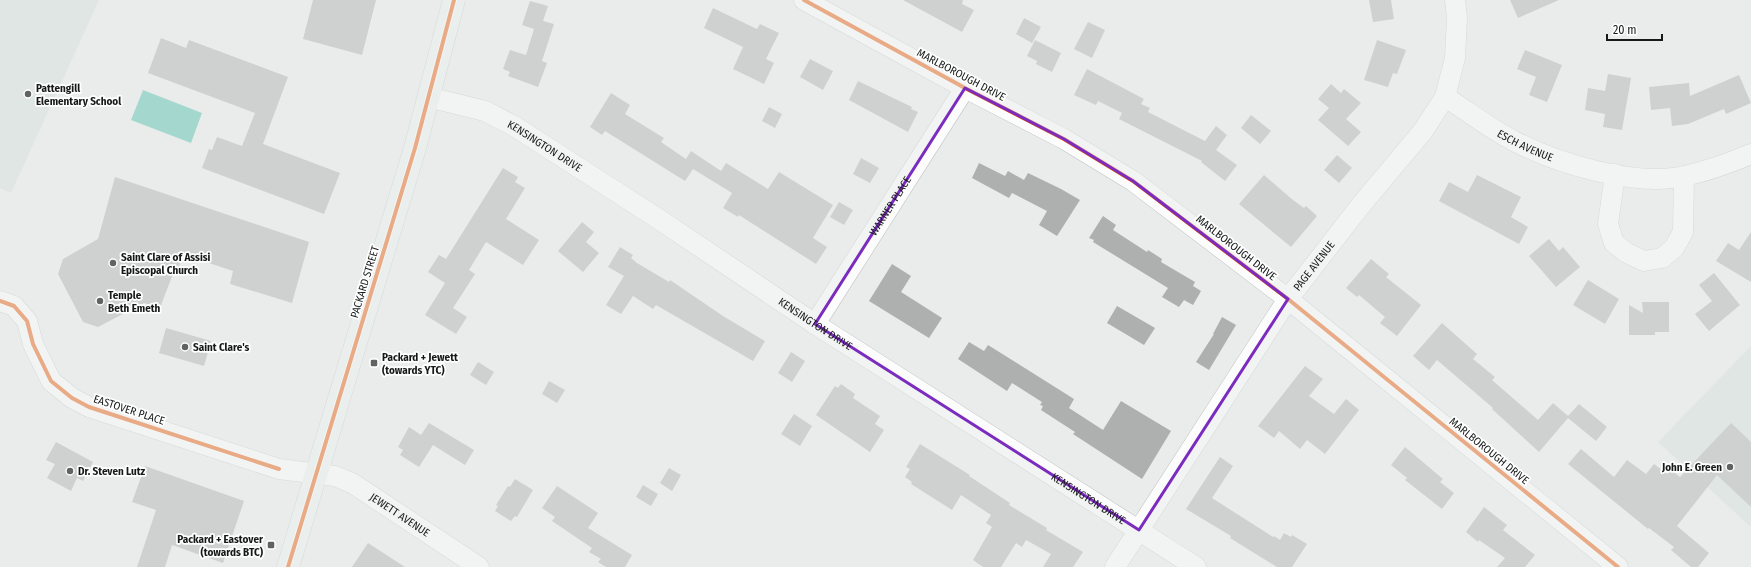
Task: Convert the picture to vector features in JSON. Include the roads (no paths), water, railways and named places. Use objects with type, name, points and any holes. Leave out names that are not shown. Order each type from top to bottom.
[{"type":"main road","name":"PACKARD STREET","points":[[288,567],[401,198],[454,0]]},
{"type":"street","name":"MARLBOROUGH DRIVE","points":[[804,0],[965,88],[1064,139],[1133,181],[1288,299],[1618,567]]},
{"type":"street","name":"PAGE AVENUE","points":[[1115,567],[1288,299],[1361,205],[1423,131],[1446,97],[1455,58],[1457,18],[1455,0]]},
{"type":"street","name":"WARNER PLACE","points":[[816,324],[965,88]]},
{"type":"street","name":"KENSINGTON DRIVE","points":[[428,97],[480,109],[500,117],[657,218],[816,324],[1196,567]]},
{"type":"street","name":"ESCH AVENUE","points":[[1446,97],[1514,141],[1562,162],[1615,174],[1650,179],[1684,176],[1730,163],[1751,154]]},
{"type":"street","points":[[1615,174],[1608,224],[1614,243],[1627,253],[1644,261],[1662,258],[1674,248],[1683,232],[1684,176]]},
{"type":"street","name":"EASTOVER PLACE","points":[[0,301],[14,306],[27,321],[33,344],[51,381],[72,398],[89,407],[279,469],[316,474]]},
{"type":"street","name":"JEWETT AVENUE","points":[[316,474],[335,476],[352,483],[480,567]]},
{"type":"place","name":"Pattengill Elementary School","points":[[28,94]]},
{"type":"place","name":"Saint Clare of Assisi Episcopal Church","points":[[113,263]]},
{"type":"place","name":"Temple Beth Emeth","points":[[100,301]]},
{"type":"place","name":"Saint Clare's","points":[[185,347]]},
{"type":"place","name":"Packard + Jewett (towards YTC)","points":[[374,363]]},
{"type":"place","name":"John E. Green","points":[[1730,467]]},
{"type":"place","name":"Dr. Steven Lutz","points":[[70,471]]},
{"type":"place","name":"Packard + Eastover (towards BTC)","points":[[271,545]]}]
